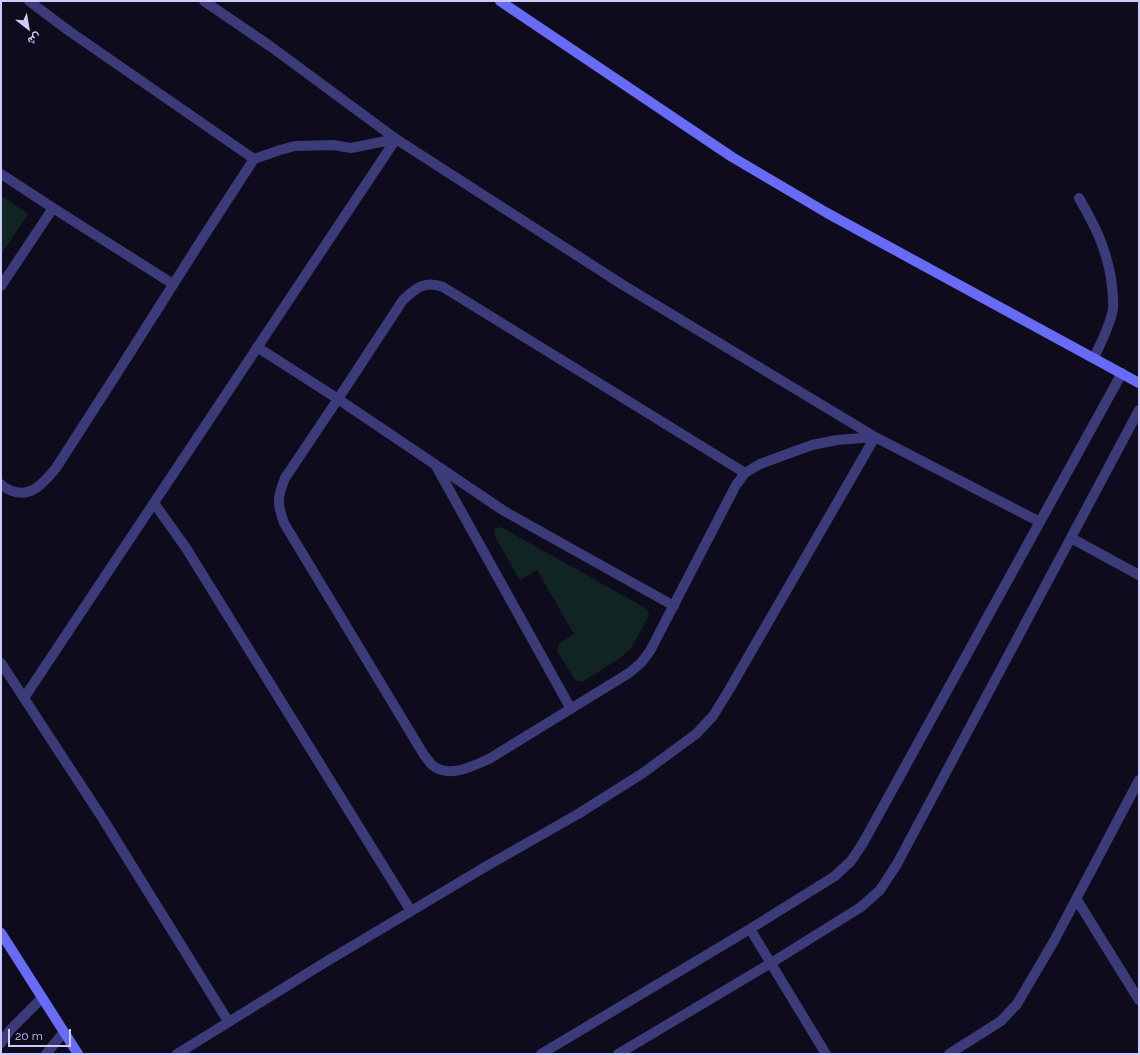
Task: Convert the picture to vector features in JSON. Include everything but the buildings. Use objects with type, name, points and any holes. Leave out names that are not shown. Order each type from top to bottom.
[{"type":"street","points":[[29,1],[143,83],[254,159]]},
{"type":"street","points":[[204,1],[270,46],[396,139],[623,285],[875,437],[1040,522]]},
{"type":"street","points":[[500,1],[732,157],[827,213],[1139,383]]},
{"type":"street","points":[[1,484],[4,488],[17,492],[29,492],[43,483],[56,468],[254,159],[296,146],[333,145],[351,148],[396,139]]},
{"type":"street","points":[[24,698],[396,139]]},
{"type":"street","points":[[1,174],[173,284]]},
{"type":"street","points":[[1079,198],[1093,221],[1103,244],[1112,286],[1113,308],[1107,330],[1094,358]]},
{"type":"street","points":[[1,286],[53,208]]},
{"type":"street","points":[[745,473],[450,291],[434,284],[426,284],[415,290],[403,300],[284,478],[279,491],[278,505],[284,523],[424,755],[432,765],[442,771],[455,771],[470,767],[489,759],[629,673],[641,663],[650,651],[736,485],[745,473],[760,464],[812,445],[837,440],[875,437]]},
{"type":"street","points":[[258,347],[504,511],[674,606]]},
{"type":"street","points":[[541,1054],[750,929],[835,876],[851,861],[867,836],[1122,373]]},
{"type":"street","points":[[618,1054],[771,963],[861,907],[880,890],[897,864],[1139,410]]},
{"type":"street","points":[[177,1054],[228,1021],[485,867],[578,814],[636,778],[696,734],[713,716],[729,690],[875,437]]},
{"type":"street","points":[[434,464],[571,709]]},
{"type":"street","points":[[154,503],[186,548],[411,912]]},
{"type":"street","points":[[1071,538],[1139,575]]},
{"type":"street","points":[[1,663],[103,819],[228,1021]]},
{"type":"street","points":[[949,1054],[967,1050],[1001,1021],[1017,1004],[1077,900],[1139,780]]},
{"type":"street","points":[[1077,900],[1139,1000]]},
{"type":"street","points":[[750,929],[826,1054]]},
{"type":"street","points":[[1,933],[78,1054]]},
{"type":"street","points":[[1,1043],[11,1029],[42,998]]},
{"type":"street","points":[[46,1054],[64,1032]]},
{"type":"green space","points":[[2,196],[28,214],[1,255],[1,198]]},
{"type":"green space","points":[[501,527],[647,609],[649,615],[631,648],[620,658],[582,682],[575,680],[557,651],[559,644],[574,634],[537,570],[520,580],[494,535],[495,528]]}]
